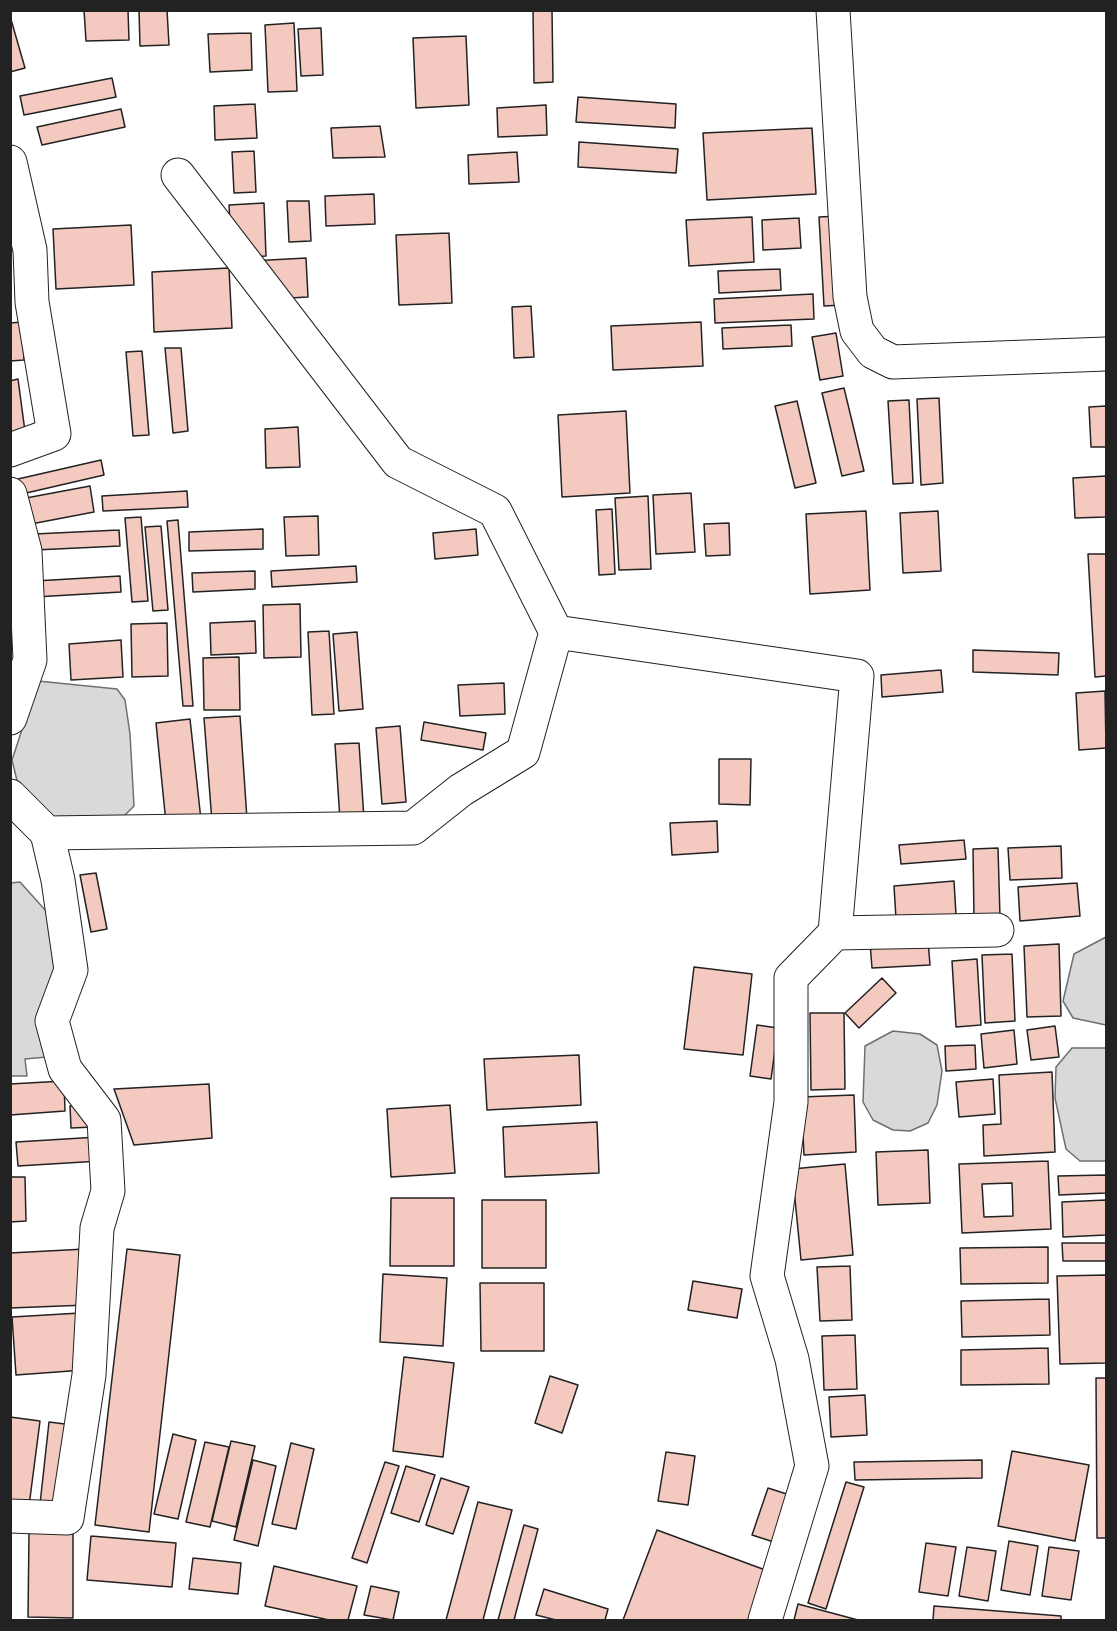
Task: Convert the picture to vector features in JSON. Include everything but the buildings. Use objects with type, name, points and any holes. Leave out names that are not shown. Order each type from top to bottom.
[{"type":"street","points":[[833,10],[850,297],[857,331],[873,352],[893,362],[1107,354]]},
{"type":"street","points":[[10,162],[30,250],[32,302],[54,434],[10,450]]},
{"type":"street","points":[[47,833],[413,828],[461,790],[523,752],[556,632],[495,511],[398,462],[178,175]]},
{"type":"street","points":[[10,494],[25,551],[30,660],[10,718]]},
{"type":"street","points":[[556,632],[857,676],[836,933],[791,978],[791,1102],[767,1276],[792,1359],[812,1466],[765,1620]]},
{"type":"street","points":[[10,796],[47,833],[58,880],[71,970],[51,1021],[65,1069],[104,1120],[108,1191],[97,1228],[89,1375],[67,1518],[10,1516]]},
{"type":"street","points":[[836,933],[997,930]]},
{"type":"shaded area","points":[[38,681],[117,689],[125,700],[130,734],[134,806],[117,823],[56,827],[18,785],[12,760]]},
{"type":"shaded area","points":[[20,882],[55,921],[61,954],[47,1057],[25,1059],[27,1076],[11,1076],[10,883]]},
{"type":"shaded area","points":[[1106,937],[1106,1025],[1073,1018],[1063,1001],[1074,954]]},
{"type":"shaded area","points":[[893,1031],[920,1034],[937,1045],[942,1071],[937,1105],[928,1123],[910,1131],[893,1130],[873,1120],[863,1102],[865,1046]]},
{"type":"shaded area","points":[[1072,1048],[1106,1048],[1106,1161],[1080,1161],[1066,1149],[1055,1098],[1056,1067]]}]
